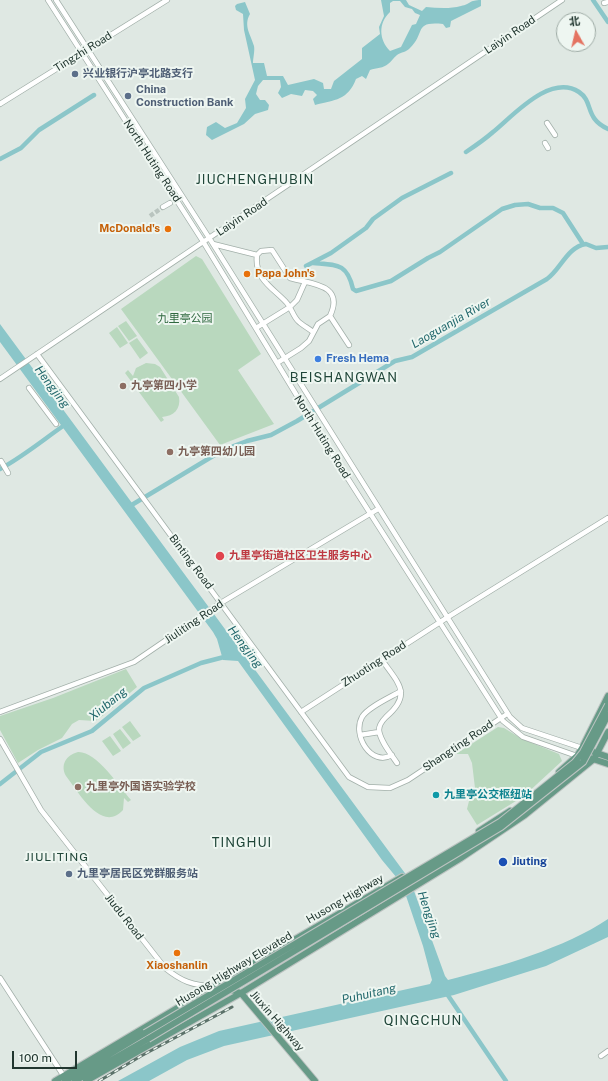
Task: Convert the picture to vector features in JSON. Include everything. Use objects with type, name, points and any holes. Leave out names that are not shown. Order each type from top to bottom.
[{"type":"main road","name":"Husong Highway","points":[[55,1081],[66,1079],[216,986],[391,883],[410,874],[516,807],[577,756],[608,696]]},
{"type":"main road","name":"Husong Highway Elevated","points":[[75,1081],[500,822],[575,762],[583,752],[608,705]]},
{"type":"main road","name":"Husong Highway Elevated","points":[[66,1079],[147,1036],[501,827],[583,762],[608,715]]},
{"type":"main road","points":[[86,1081],[241,993],[417,883],[461,858],[525,815],[596,756],[608,732]]},
{"type":"main road","points":[[582,748],[608,764]]},
{"type":"main road","points":[[577,756],[608,757]]},
{"type":"main road","name":"Jiuxin Highway","points":[[216,986],[241,993],[315,1081]]},
{"type":"street","name":"North Huting Road","points":[[48,0],[204,243],[370,514],[441,622],[500,718],[523,737],[577,756]]},
{"type":"street","name":"North Huting Road","points":[[56,0],[89,48],[264,324],[378,509],[448,617],[508,714],[522,728],[582,748]]},
{"type":"street","name":"Tingzhi Road","points":[[0,104],[167,0]]},
{"type":"street","name":"Laiyin Road","points":[[0,379],[210,239],[562,0]]},
{"type":"street","points":[[547,123],[555,134]]},
{"type":"street","points":[[545,143],[548,148]]},
{"type":"street","points":[[164,207],[170,203]]},
{"type":"street","points":[[213,244],[257,255],[267,249],[272,250],[290,278],[326,287],[331,292],[334,300],[334,308],[330,316],[318,324],[308,341],[277,363]]},
{"type":"street","points":[[257,255],[256,262],[260,274],[269,288],[287,302],[297,320],[313,332]]},
{"type":"street","points":[[256,328],[290,308],[297,300],[305,282]]},
{"type":"street","points":[[330,316],[349,345]]},
{"type":"street","name":"Binting Road","points":[[37,354],[349,777],[368,787],[390,788],[408,780]]},
{"type":"street","points":[[29,388],[56,424]]},
{"type":"street","points":[[1,461],[8,473]]},
{"type":"street","name":"Jiuliting Road","points":[[0,712],[134,662],[221,603],[378,509]]},
{"type":"street","name":"Zhuoting Road","points":[[301,712],[448,617],[608,518]]},
{"type":"street","points":[[382,660],[399,684],[401,691],[401,699],[398,706],[383,720],[379,732],[381,738],[397,763]]},
{"type":"street","points":[[392,755],[382,758],[375,757],[365,746],[360,735],[360,722],[367,711],[401,691]]},
{"type":"street","name":"Shangting Road","points":[[408,780],[508,714]]},
{"type":"street","points":[[360,735],[379,732]]},
{"type":"street","name":"Jiudu Road","points":[[0,739],[41,810],[165,968],[189,984],[216,986]]},
{"type":"street","points":[[0,978],[66,1079]]},
{"type":"street","points":[[601,1056],[608,1051]]},
{"type":"green space","name":"九里亭公园","points":[[196,256],[202,259],[261,354],[238,370],[274,424],[220,445],[121,309]]},
{"type":"green space","points":[[126,321],[137,336],[129,341],[118,326]]},
{"type":"green space","points":[[117,327],[128,343],[120,348],[109,333]]},
{"type":"green space","points":[[137,338],[148,353],[140,359],[129,343]]},
{"type":"green space","points":[[146,363],[155,364],[160,367],[179,397],[179,405],[176,411],[170,415],[162,417],[164,420],[161,422],[125,373],[128,370],[133,376],[136,368]]},
{"type":"green space","points":[[126,669],[137,687],[99,719],[95,721],[79,720],[72,724],[62,738],[38,750],[18,763],[0,730],[0,716],[53,698]]},
{"type":"green space","points":[[130,721],[141,736],[133,741],[122,727]]},
{"type":"green space","points":[[498,727],[504,728],[522,739],[559,754],[562,761],[524,796],[477,825],[467,809],[469,801],[464,792],[472,793],[475,788],[472,763],[468,754],[456,754]]},
{"type":"green space","points":[[120,729],[131,743],[123,749],[113,734]]},
{"type":"green space","points":[[110,736],[121,751],[113,756],[102,741]]},
{"type":"green space","points":[[78,752],[85,753],[100,763],[131,800],[128,802],[124,798],[123,810],[115,816],[106,817],[98,814],[84,800],[66,776],[64,772],[65,761],[70,755]]},
{"type":"water","points":[[381,0],[406,0],[409,5],[422,11],[426,7],[453,8],[481,0],[481,6],[451,21],[450,27],[446,28],[443,24],[427,24],[424,26],[421,29],[415,43],[409,49],[397,55],[386,65],[370,70],[366,79],[362,76],[356,79],[349,91],[340,98],[315,105],[313,99],[317,95],[313,91],[305,90],[302,96],[291,94],[282,98],[278,93],[281,87],[280,80],[263,80],[258,86],[256,94],[260,100],[265,100],[269,105],[268,110],[255,114],[244,124],[212,140],[206,135],[207,127],[216,122],[225,128],[237,123],[246,108],[245,99],[255,80],[244,30],[243,14],[236,10],[235,6],[237,4],[245,2],[250,14],[247,26],[254,46],[253,63],[264,63],[267,76],[283,76],[288,85],[314,79],[323,83],[324,89],[331,89],[334,81],[362,59],[362,48],[380,34],[379,27],[384,16]],"holes":[[[393,1],[400,1],[405,7],[412,9],[415,13],[420,15],[416,24],[412,25],[401,47],[390,51],[386,47],[382,37],[382,26],[383,21],[390,12],[390,3]]]},
{"type":"water","points":[[0,324],[410,880],[445,976],[448,980],[510,963],[552,948],[572,939],[608,919],[608,937],[546,966],[454,995],[224,1046],[187,1060],[149,1081],[118,1081],[180,1047],[219,1031],[430,984],[432,980],[423,946],[402,884],[382,860],[238,661],[223,660],[217,639],[213,632],[0,342]]},
{"type":"waterway","points":[[593,0],[608,22]]},
{"type":"waterway","points":[[466,152],[486,138],[521,107],[544,92],[556,88],[568,88],[579,92],[584,96],[595,120],[600,125],[608,129]]},
{"type":"waterway","points":[[0,159],[21,148],[39,130],[94,95]]},
{"type":"waterway","points":[[306,266],[331,253],[366,228],[373,219],[402,198],[451,173]]},
{"type":"waterway","points":[[313,263],[329,264],[340,267],[348,274],[353,289],[356,291],[391,281],[440,252],[502,209],[515,205],[528,204],[540,208],[553,208],[563,213],[583,244]]},
{"type":"waterway","name":"Laoguanjia River","points":[[130,506],[223,450],[247,441],[271,435],[297,421],[395,361],[412,357],[547,279],[569,254],[579,246],[586,244],[596,248],[608,247]]},
{"type":"waterway","points":[[0,469],[26,453],[66,424]]},
{"type":"waterway","name":"Xiubang","points":[[0,784],[41,752],[92,731],[144,688],[201,663],[228,656]]},
{"type":"waterway","points":[[445,991],[506,1081]]},
{"type":"tunnel","points":[[150,216],[163,207]]},
{"type":"railway","points":[[99,1081],[141,1056],[232,1007]]},
{"type":"place","name":"兴业银行沪亭北路支行","points":[[75,74]]},
{"type":"place","name":"China Construction Bank","points":[[128,96]]},
{"type":"place","name":"McDonald's","points":[[168,229]]},
{"type":"place","name":"Papa John's","points":[[247,274]]},
{"type":"place","name":"Fresh Hema","points":[[318,359]]},
{"type":"place","name":"九亭第四小学","points":[[123,386]]},
{"type":"place","name":"九亭第四幼儿园","points":[[170,452]]},
{"type":"place","name":"九里亭街道社区卫生服务中心","points":[[220,556]]},
{"type":"place","name":"九里亭外国语实验学校","points":[[78,787]]},
{"type":"place","name":"九里亭公交枢纽站","points":[[436,795]]},
{"type":"place","name":"Jiuting","points":[[503,862]]},
{"type":"place","name":"九里亭居民区党群服务站","points":[[69,874]]},
{"type":"place","name":"Xiaoshanlin","points":[[177,953]]},
{"type":"district","name":"JIUCHENGHUBIN","points":[[255,180]]},
{"type":"district","name":"BEISHANGWAN","points":[[344,378]]},
{"type":"district","name":"TINGHUI","points":[[242,843]]},
{"type":"district","name":"JIULITING","points":[[57,857]]},
{"type":"district","name":"QINGCHUN","points":[[423,1021]]},
{"type":"water label","name":"Hengjing","points":[[52,387]]},
{"type":"water label","name":"Hengjing","points":[[245,647]]},
{"type":"water label","name":"Hengjing","points":[[429,915]]},
{"type":"water label","name":"Puhuitang","points":[[369,994]]}]
